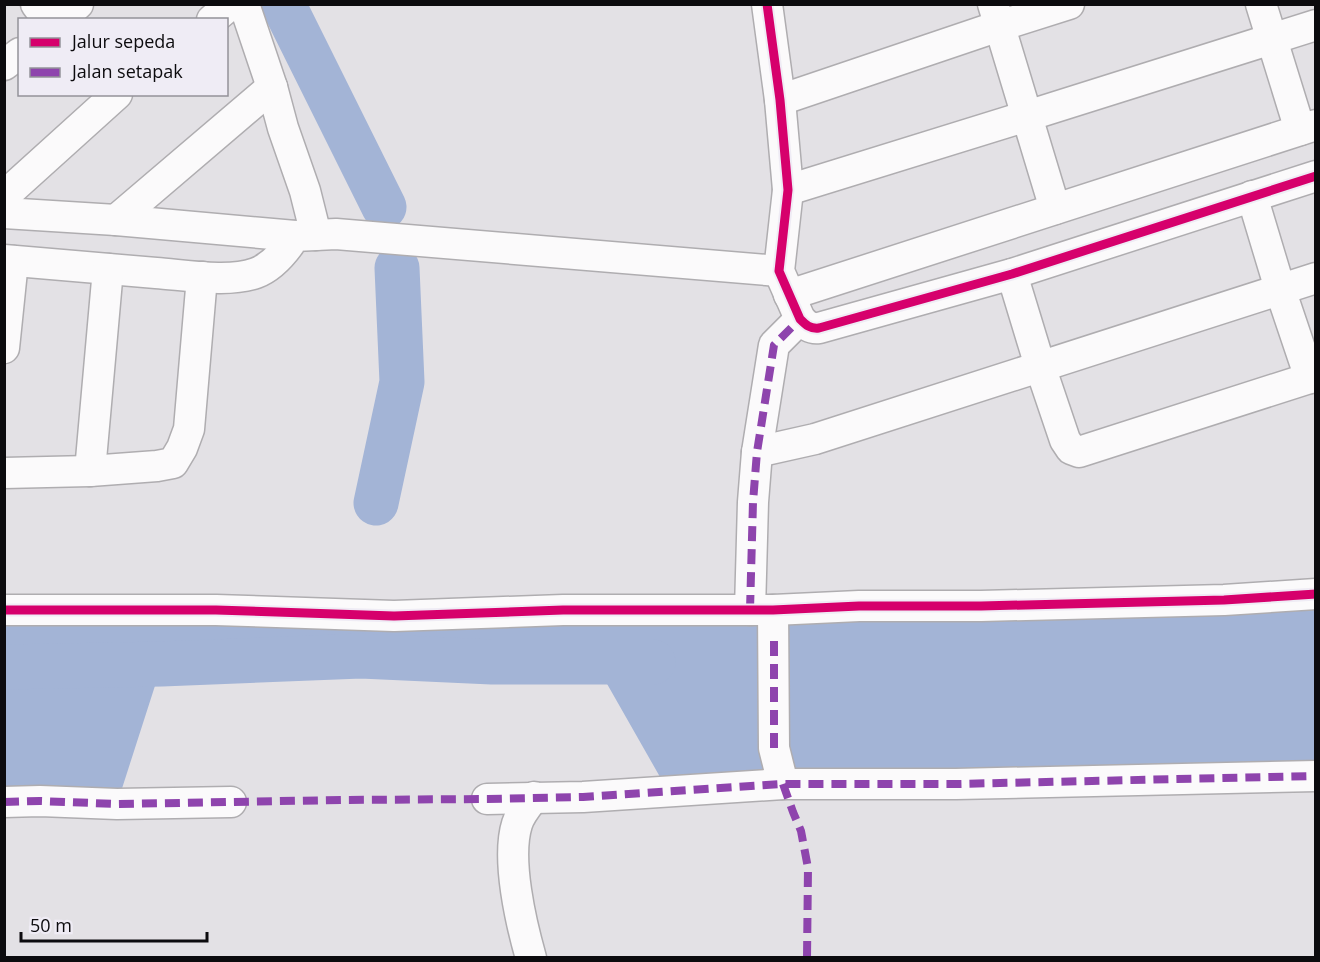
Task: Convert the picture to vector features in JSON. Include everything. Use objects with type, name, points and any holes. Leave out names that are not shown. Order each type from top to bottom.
[{"type":"street","points":[[36,4],[46,18]]},
{"type":"street","points":[[62,18],[78,4]]},
{"type":"street","points":[[214,18],[231,4]]},
{"type":"street","points":[[244,4],[305,191],[316,235]]},
{"type":"street","points":[[780,100],[996,15],[1069,4]]},
{"type":"street","points":[[4,213],[712,264],[782,288],[1055,209],[1308,128],[1272,39],[1261,4]]},
{"type":"street","points":[[767,5],[780,100],[788,190],[782,288],[757,452],[753,502],[761,610],[774,641],[774,748],[783,784]]},
{"type":"street","points":[[996,15],[1055,209]]},
{"type":"street","points":[[788,190],[1316,25]]},
{"type":"street","points":[[4,65],[18,54]]},
{"type":"street","points":[[116,220],[272,87]]},
{"type":"street","points":[[4,196],[114,96]]},
{"type":"street","points":[[782,288],[806,325],[819,328],[1012,274],[1316,176]]},
{"type":"street","points":[[1012,274],[1065,440],[1071,449],[1079,452],[1312,377],[1280,289],[1252,196]]},
{"type":"street","points":[[4,348],[9,260],[202,277],[239,278],[258,272],[288,247],[316,235]]},
{"type":"street","points":[[90,471],[108,269]]},
{"type":"street","points":[[4,473],[90,471],[173,463],[189,429],[202,277]]},
{"type":"street","points":[[757,452],[815,439],[1316,278]]},
{"type":"street","points":[[4,610],[216,610],[394,616],[563,610],[761,610],[859,606],[981,606],[1224,600],[1316,594]]},
{"type":"street","points":[[487,799],[584,797],[783,784],[1316,776]]},
{"type":"street","points":[[531,957],[516,881],[514,839],[522,812],[534,797]]},
{"type":"street","points":[[4,802],[128,804],[231,802]]},
{"type":"water","points":[[1315,592],[1315,775],[668,791],[594,661],[492,662],[361,656],[162,664],[117,804],[5,803],[4,611]]},
{"type":"waterway","points":[[283,4],[384,207]]},
{"type":"waterway","points":[[376,503],[402,382],[397,268]]},
{"type":"waterway","points":[[4,667],[162,664],[361,656],[492,662],[653,662]]},
{"type":"marked path","points":[[750,610],[757,452],[774,345],[800,319]]},
{"type":"marked path","points":[[774,641],[774,748]]},
{"type":"marked path","points":[[4,802],[117,804],[487,799],[583,797],[783,784],[956,784],[1316,776]]},
{"type":"marked path","points":[[783,784],[801,831],[808,868],[807,958]]},
{"type":"cycle path","points":[[767,4],[780,100],[788,190],[779,271],[800,319],[811,327],[819,328],[1012,274],[1316,176]]},
{"type":"cycle path","points":[[4,610],[216,610],[394,616],[563,610],[773,610],[859,606],[981,606],[1224,600],[1316,594]]}]
